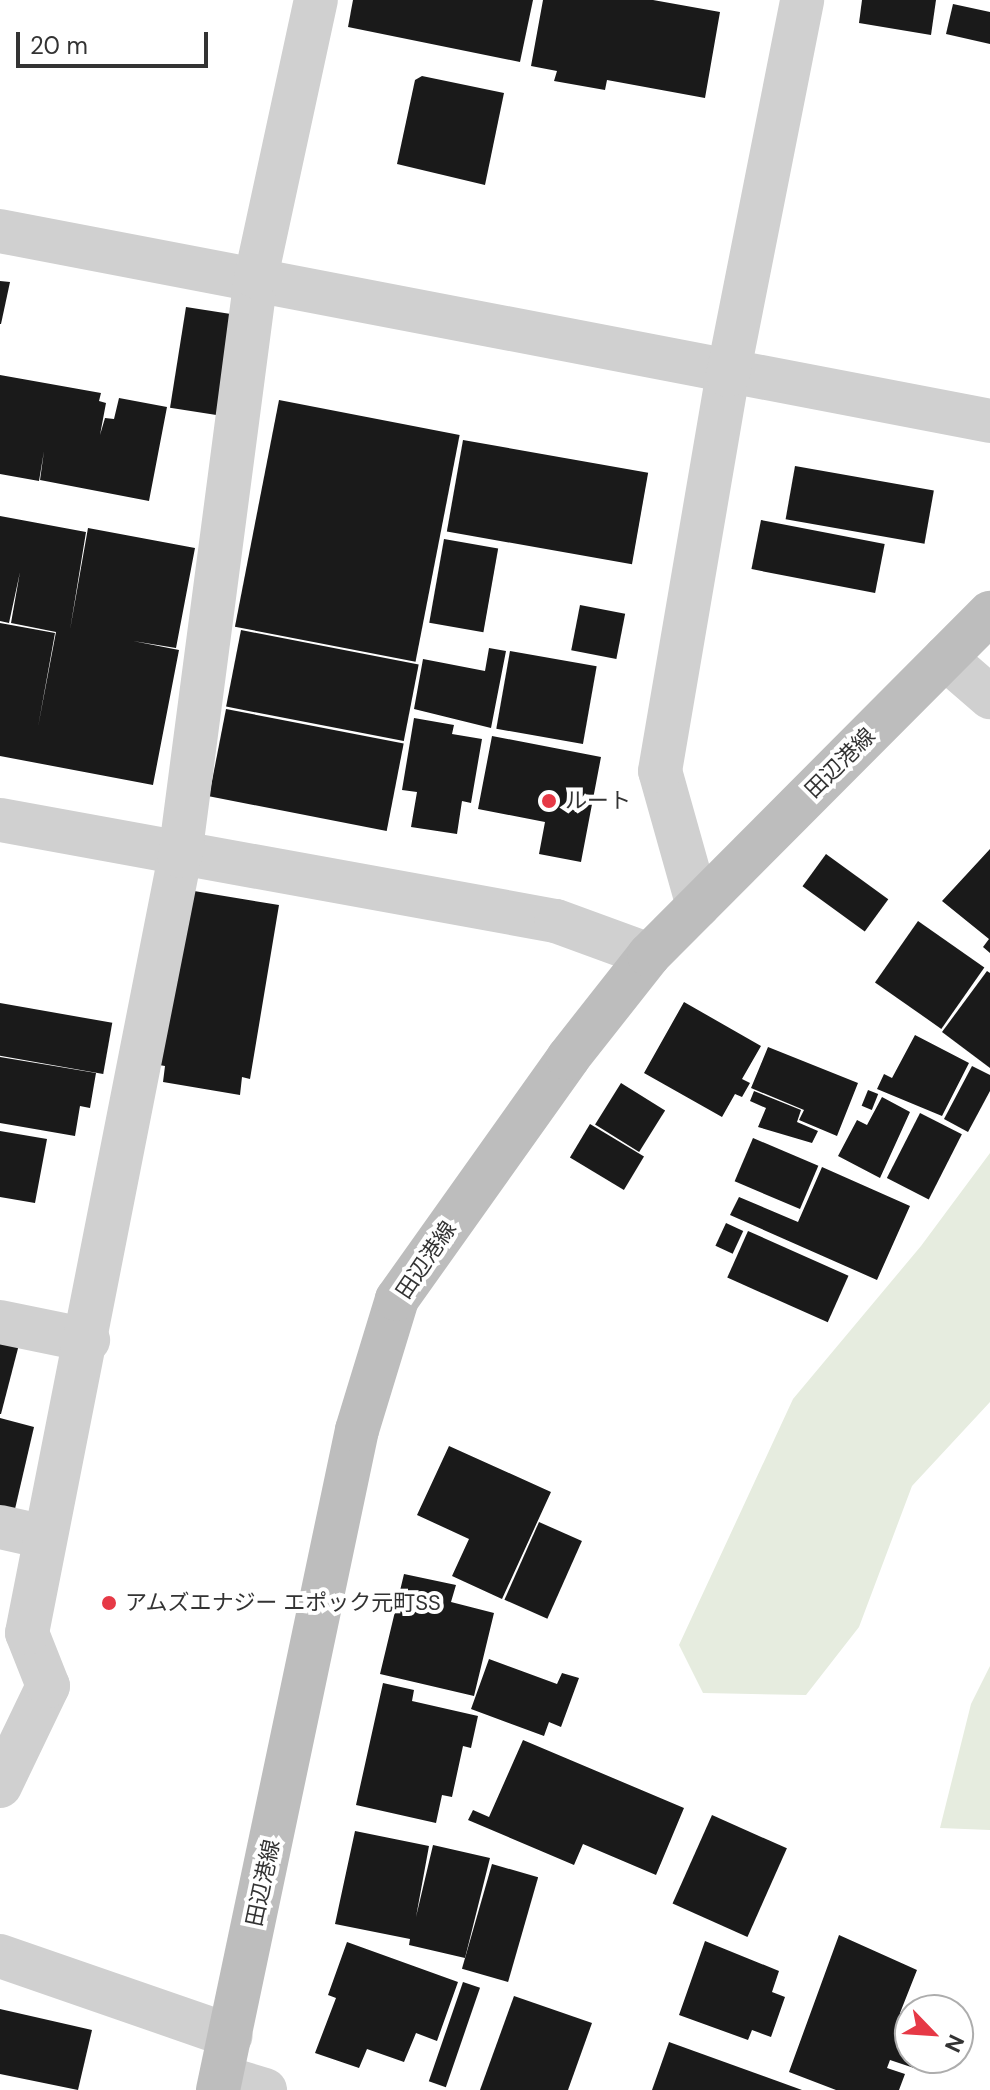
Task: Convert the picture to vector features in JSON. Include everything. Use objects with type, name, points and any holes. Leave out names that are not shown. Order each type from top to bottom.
[{"type":"main road","name":"田辺港線","points":[[224,2068],[357,1430],[397,1299],[568,1058],[649,955],[990,613]]},
{"type":"street","points":[[0,1786],[48,1686],[27,1633],[88,1340],[180,856],[256,277],[316,0]]},
{"type":"street","points":[[698,906],[660,771],[728,375],[802,0]]},
{"type":"street","points":[[0,231],[256,277],[728,375],[990,421]]},
{"type":"street","points":[[945,658],[990,697]]},
{"type":"street","points":[[0,820],[180,856],[556,921],[649,955]]},
{"type":"street","points":[[0,1322],[88,1340]]},
{"type":"street","points":[[0,1527],[45,1537]]},
{"type":"street","points":[[0,1956],[265,2090]]},
{"type":"shaded area","points":[[990,1153],[990,1402],[912,1486],[859,1627],[806,1695],[703,1693],[679,1645],[793,1399],[921,1246]]},
{"type":"shaded area","points":[[990,1666],[990,1830],[940,1828],[971,1704]]},
{"type":"building","points":[[353,0],[533,0],[520,62],[348,27]]},
{"type":"building","points":[[543,0],[653,0],[720,12],[705,98],[607,80],[605,90],[554,81],[557,71],[531,66]]},
{"type":"building","points":[[862,0],[936,0],[931,35],[859,23]]},
{"type":"building","points":[[953,4],[990,12],[990,44],[946,34]]},
{"type":"building","points":[[422,76],[504,93],[485,185],[397,164],[415,80]]},
{"type":"building","points":[[0,281],[10,282],[1,324],[0,324]]},
{"type":"building","points":[[186,307],[240,316],[224,416],[170,408]]},
{"type":"building","points":[[0,375],[101,393],[99,401],[106,403],[100,435],[105,418],[114,419],[119,398],[167,407],[149,501],[40,480],[44,451],[39,481],[0,474]]},
{"type":"building","points":[[279,400],[460,435],[416,662],[235,627]]},
{"type":"building","points":[[463,440],[648,473],[632,564],[447,532]]},
{"type":"building","points":[[795,466],[934,490],[924,544],[786,519]]},
{"type":"building","points":[[0,516],[86,532],[70,630],[88,528],[195,548],[176,648],[133,641],[179,650],[153,785],[0,756],[0,623],[55,633],[38,727],[56,632],[11,623],[20,572],[9,623],[0,621]]},
{"type":"building","points":[[761,520],[885,544],[875,593],[751,569]]},
{"type":"building","points":[[444,539],[498,549],[483,632],[429,623]]},
{"type":"building","points":[[580,605],[625,614],[616,659],[571,650]]},
{"type":"building","points":[[241,630],[419,665],[404,741],[226,707]]},
{"type":"building","points":[[489,648],[506,651],[491,728],[414,709],[423,659],[485,671]]},
{"type":"building","points":[[510,651],[597,666],[583,744],[496,729]]},
{"type":"building","points":[[226,709],[404,744],[387,831],[209,796]]},
{"type":"building","points":[[414,718],[454,725],[452,734],[482,739],[471,803],[462,801],[457,834],[411,827],[417,792],[402,790]]},
{"type":"building","points":[[492,736],[601,757],[581,862],[539,854],[545,822],[478,809]]},
{"type":"building","points":[[990,849],[990,953],[983,947],[989,939],[942,901]]},
{"type":"building","points":[[826,854],[888,899],[865,932],[802,886]]},
{"type":"building","points":[[188,890],[279,905],[250,1079],[242,1077],[240,1095],[163,1082],[165,1066],[159,1065]]},
{"type":"building","points":[[918,921],[984,967],[941,1029],[875,982]]},
{"type":"building","points":[[987,971],[990,973],[990,1068],[942,1032]]},
{"type":"building","points":[[684,1002],[761,1046],[742,1079],[750,1083],[742,1097],[735,1094],[722,1117],[644,1073]]},
{"type":"building","points":[[0,1003],[112,1023],[103,1074],[0,1056]]},
{"type":"building","points":[[915,1035],[969,1063],[942,1116],[877,1089],[884,1074],[892,1078]]},
{"type":"building","points":[[768,1047],[858,1083],[837,1136],[799,1120],[804,1110],[751,1088]]},
{"type":"building","points":[[0,1057],[96,1073],[90,1108],[80,1106],[75,1136],[0,1123]]},
{"type":"building","points":[[972,1066],[990,1075],[990,1091],[968,1132],[944,1119]]},
{"type":"building","points":[[621,1083],[665,1111],[639,1152],[595,1125]]},
{"type":"building","points":[[868,1090],[878,1094],[872,1110],[862,1106]]},
{"type":"building","points":[[754,1091],[801,1110],[797,1122],[818,1131],[812,1143],[758,1127],[766,1108],[750,1101]]},
{"type":"building","points":[[882,1097],[910,1112],[880,1178],[838,1156],[857,1120],[867,1125]]},
{"type":"building","points":[[920,1113],[962,1134],[929,1199],[887,1178]]},
{"type":"building","points":[[590,1124],[644,1156],[624,1190],[570,1157]]},
{"type":"building","points":[[0,1131],[47,1139],[35,1203],[0,1197]]},
{"type":"building","points":[[753,1138],[818,1166],[800,1209],[735,1181]]},
{"type":"building","points":[[822,1167],[910,1206],[877,1280],[730,1215],[739,1197],[798,1222]]},
{"type":"building","points":[[726,1223],[743,1231],[733,1254],[715,1246]]},
{"type":"building","points":[[748,1231],[848,1276],[828,1322],[727,1278]]},
{"type":"building","points":[[0,1324],[23,1329],[1,1414],[0,1414]]},
{"type":"building","points":[[0,1418],[34,1427],[15,1509],[0,1506]]},
{"type":"building","points":[[449,1446],[551,1492],[502,1599],[452,1576],[469,1539],[417,1515]]},
{"type":"building","points":[[539,1522],[582,1541],[547,1619],[504,1600]]},
{"type":"building","points":[[404,1574],[456,1585],[451,1602],[494,1613],[474,1696],[380,1674]]},
{"type":"building","points":[[489,1659],[557,1684],[562,1673],[579,1678],[561,1727],[549,1722],[544,1736],[471,1709]]},
{"type":"building","points":[[383,1683],[414,1690],[412,1701],[478,1716],[471,1748],[463,1746],[452,1797],[442,1795],[436,1823],[356,1805]]},
{"type":"building","points":[[523,1740],[684,1808],[656,1875],[583,1844],[574,1865],[468,1820],[473,1810],[489,1817]]},
{"type":"building","points":[[712,1815],[787,1848],[747,1937],[673,1904]]},
{"type":"building","points":[[355,1831],[429,1846],[416,1917],[433,1845],[490,1858],[465,1958],[409,1945],[410,1939],[335,1924]]},
{"type":"building","points":[[492,1864],[538,1877],[508,1982],[462,1969]]},
{"type":"building","points":[[839,1935],[917,1970],[908,1994],[894,1994],[894,2061],[890,2060],[887,2068],[894,2070],[894,2074],[905,2074],[899,2090],[836,2090],[789,2072]]},
{"type":"building","points":[[705,1941],[779,1971],[772,1992],[785,1997],[771,2037],[752,2030],[748,2040],[679,2015]]},
{"type":"building","points":[[347,1942],[458,1982],[437,2041],[416,2033],[404,2062],[367,2049],[359,2068],[315,2053],[336,1998],[328,1995]]},
{"type":"building","points":[[463,1982],[480,1988],[446,2087],[429,2081]]},
{"type":"building","points":[[514,1996],[592,2023],[568,2090],[480,2090]]},
{"type":"building","points":[[0,2009],[92,2030],[78,2090],[0,2074]]},
{"type":"building","points":[[669,2042],[802,2090],[652,2090]]},
{"type":"place","name":"ルート","points":[[549,801]]},
{"type":"place","name":"アムズエナジー エポック元町SS","points":[[109,1603]]}]
